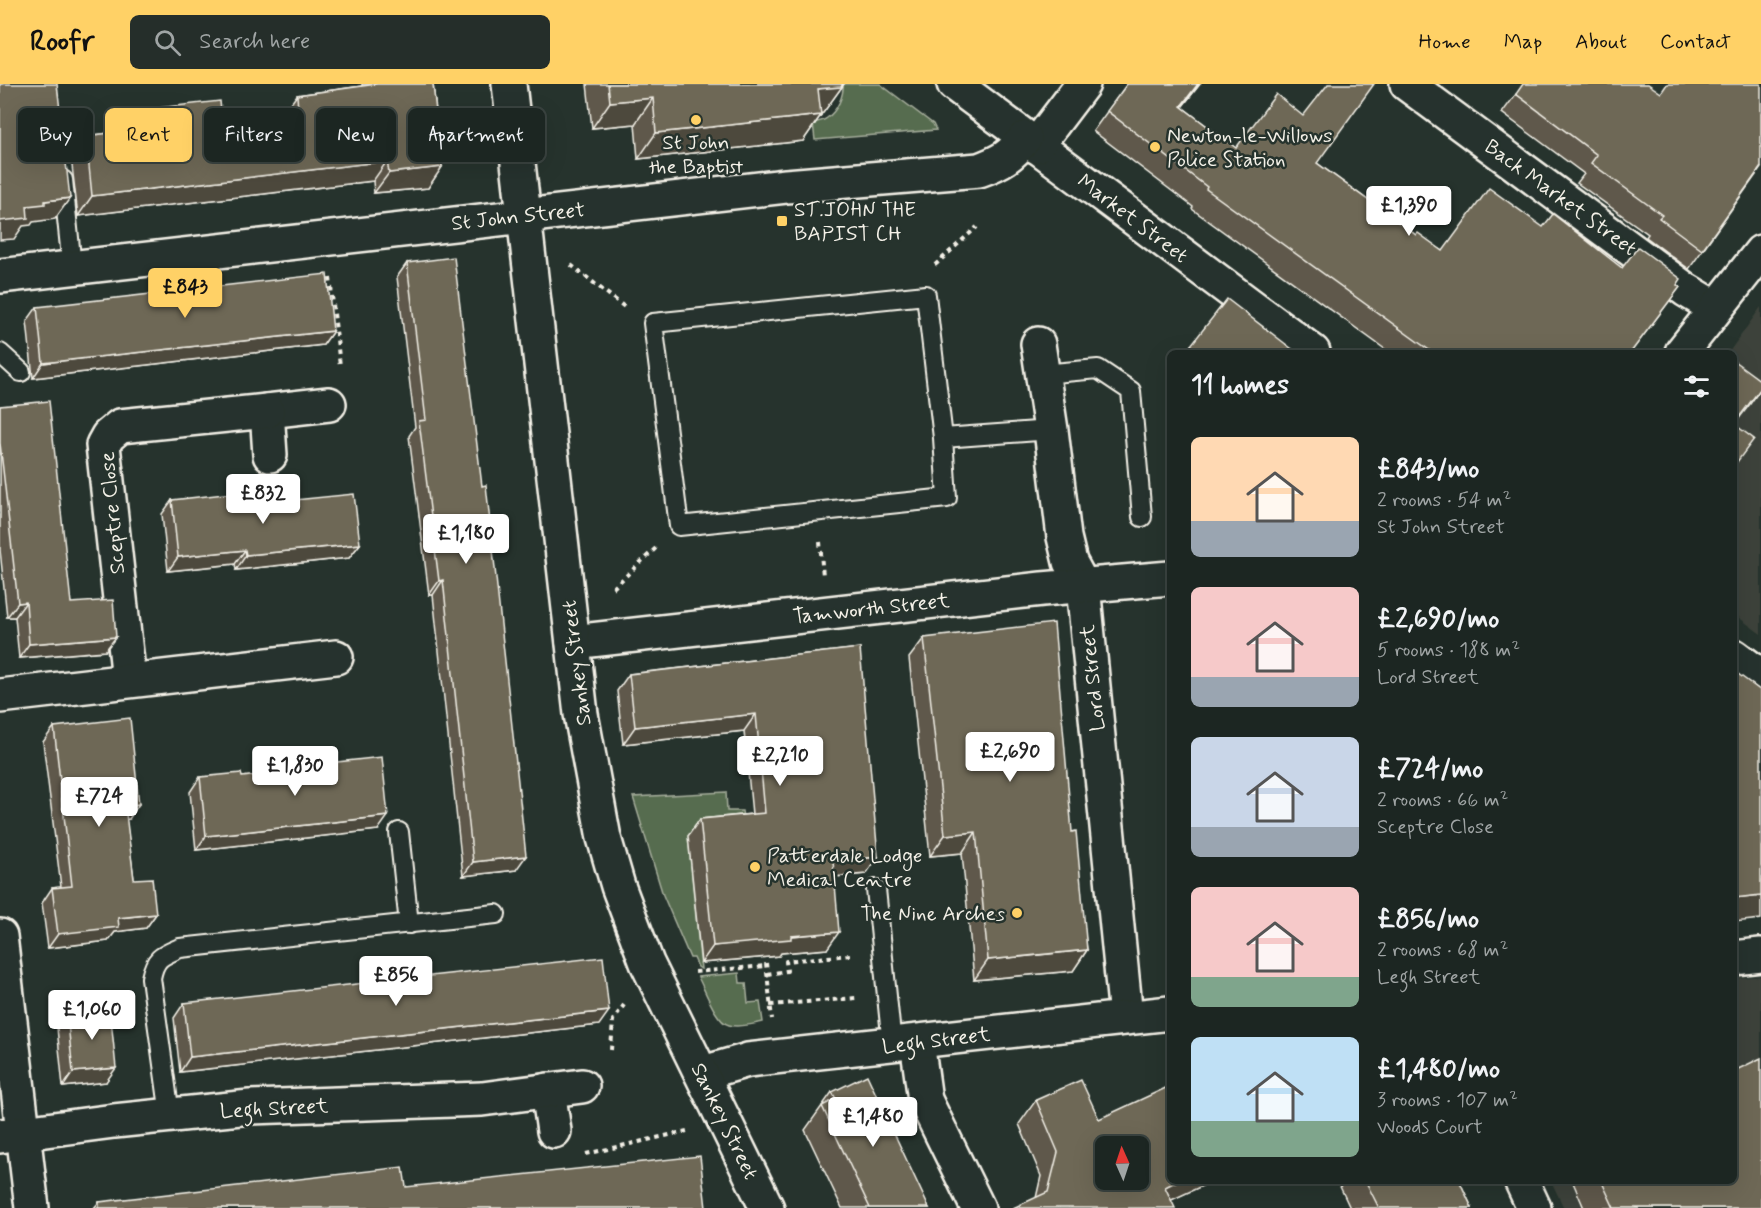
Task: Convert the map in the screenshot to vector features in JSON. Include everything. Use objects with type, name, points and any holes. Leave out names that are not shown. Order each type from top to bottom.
[{"type":"street","name":"Sankey Street","points":[[509,84],[581,714],[604,838],[618,886],[647,963],[703,1073],[767,1208]]},
{"type":"street","name":"Market Street","points":[[954,84],[1310,350]]},
{"type":"street","name":"St John Street","points":[[0,276],[786,186],[979,170],[1000,163],[1031,142],[1083,84]]},
{"type":"street","name":"Back Market Street","points":[[1407,84],[1686,290],[1716,308]]},
{"type":"street","points":[[1684,350],[1758,260]]},
{"type":"street","name":"Lord Street","points":[[1040,359],[1064,537],[1070,562],[1083,586],[1126,1017]]},
{"type":"street","name":"Sceptre Close","points":[[129,680],[103,445],[108,436],[120,426],[329,404]]},
{"type":"street","points":[[267,411],[270,455]]},
{"type":"street","name":"Tamworth Street","points":[[573,642],[1024,591],[1167,578]]},
{"type":"street","points":[[0,696],[336,657]]},
{"type":"street","points":[[1737,658],[1761,676]]},
{"type":"street","points":[[0,936],[12,1135],[32,1208]]},
{"type":"street","points":[[1737,958],[1761,955]]},
{"type":"street","name":"Legh Street","points":[[703,1073],[740,1061],[1167,1013]]},
{"type":"street","points":[[905,1043],[925,1100],[978,1208]]},
{"type":"street","name":"Legh Street","points":[[12,1135],[250,1107],[482,1099],[582,1086]]},
{"type":"street","points":[[548,1090],[554,1131]]},
{"type":"street","points":[[1523,1184],[1534,1208]]},
{"type":"lane","points":[[61,162],[72,267]]},
{"type":"lane","points":[[926,295],[947,498],[679,526],[653,323],[926,295]]},
{"type":"lane","points":[[0,353],[21,372]]},
{"type":"lane","points":[[1040,359],[1098,369],[1131,391],[1142,517]]},
{"type":"lane","points":[[942,438],[1051,430]]},
{"type":"lane","points":[[399,832],[409,924]]},
{"type":"lane","points":[[876,889],[887,995],[905,1043]]},
{"type":"lane","points":[[171,1115],[151,978],[154,964],[163,955],[180,948],[496,914]]},
{"type":"path","points":[[926,295],[932,268],[976,226]]},
{"type":"path","points":[[571,265],[641,320],[653,323]]},
{"type":"path","points":[[330,277],[340,369]]},
{"type":"path","points":[[818,511],[823,577]]},
{"type":"path","points":[[613,588],[679,526]]},
{"type":"path","points":[[767,974],[787,971],[786,961],[882,952]]},
{"type":"path","points":[[690,972],[766,964],[773,1026]]},
{"type":"path","points":[[770,1005],[887,995]]},
{"type":"path","points":[[611,1050],[613,1020],[626,1001]]},
{"type":"path","points":[[582,1155],[693,1129]]},
{"type":"shaded area","points":[[1761,307],[1761,634],[1737,616],[1737,350],[1730,350]]},
{"type":"shaded area","points":[[1761,976],[1761,1208],[1564,1208],[1552,1184],[1737,1184],[1737,978]]},
{"type":"green space","points":[[843,84],[880,84],[933,124],[936,130],[815,140],[813,123],[826,119],[834,111],[841,98]]},
{"type":"green space","points":[[726,792],[727,811],[742,811],[745,831],[688,836],[701,969],[694,958],[690,958],[663,895],[633,797]]},
{"type":"green space","points":[[739,973],[740,983],[746,983],[748,1003],[760,1002],[763,1022],[738,1026],[724,1023],[715,1012],[698,977]]},
{"type":"building","points":[[0,84],[57,84],[60,108],[18,108],[18,162],[66,162],[70,198],[27,206],[28,218],[0,221]]},
{"type":"building","points":[[377,84],[433,84],[436,108],[408,108],[408,162],[441,162],[442,167],[389,173],[387,162],[396,162],[396,108],[316,108],[316,162],[379,162],[92,196],[89,162],[93,162],[93,135],[105,134],[105,162],[192,162],[192,108],[158,108],[220,101],[221,108],[204,108],[204,162],[304,162],[304,108],[298,108],[297,95]]},
{"type":"building","points":[[608,84],[843,84],[841,87],[818,89],[821,115],[656,133],[653,98],[610,102]]},
{"type":"building","points":[[1127,84],[1198,84],[1181,106],[1236,148],[1276,94],[1303,116],[1328,84],[1374,84],[1317,163],[1416,235],[1418,233],[1443,251],[1489,188],[1543,227],[1553,214],[1622,268],[1638,247],[1681,279],[1677,285],[1680,287],[1633,350],[1429,350],[1206,189],[1207,187],[1107,111]]},
{"type":"building","points":[[1523,84],[1648,84],[1661,93],[1667,84],[1761,84],[1761,167],[1702,250],[1659,218],[1662,215],[1591,163],[1597,155],[1516,94]]},
{"type":"building","points":[[454,257],[482,486],[486,485],[526,856],[473,862],[443,580],[439,581],[419,421],[426,420],[407,263]]},
{"type":"building","points":[[327,274],[333,331],[43,363],[37,307]]},
{"type":"building","points":[[1227,299],[1293,350],[1198,350],[1191,345]]},
{"type":"building","points":[[1737,363],[1761,381],[1761,388],[1737,420]]},
{"type":"building","points":[[49,401],[71,603],[113,600],[116,637],[29,644],[26,602],[18,603],[0,443],[0,406]]},
{"type":"building","points":[[1737,426],[1754,439],[1737,462]]},
{"type":"building","points":[[242,492],[244,505],[354,494],[360,544],[246,555],[245,550],[178,557],[172,500]]},
{"type":"building","points":[[1054,623],[1072,832],[1076,831],[1087,950],[988,960],[976,832],[945,835],[924,638]]},
{"type":"building","points":[[860,648],[878,857],[833,861],[839,932],[713,946],[700,819],[765,813],[756,714],[635,727],[629,674]]},
{"type":"building","points":[[1737,673],[1761,691],[1761,895],[1737,898]]},
{"type":"building","points":[[130,718],[139,804],[125,806],[134,879],[152,878],[156,914],[118,918],[119,927],[58,934],[52,888],[72,886],[54,727]]},
{"type":"building","points":[[382,757],[388,816],[206,836],[200,777],[241,773],[242,777],[310,770],[310,765]]},
{"type":"building","points":[[603,957],[609,1011],[190,1057],[184,1003]]},
{"type":"building","points":[[110,1009],[116,1068],[73,1072],[67,1014]]},
{"type":"building","points":[[1761,1058],[1761,1208],[1614,1208],[1603,1184],[1737,1184],[1737,1070]]},
{"type":"building","points":[[867,1075],[929,1208],[870,1208],[822,1106],[836,1099],[832,1092]]},
{"type":"building","points":[[1081,1080],[1099,1119],[1167,1087],[1167,1184],[1171,1184],[1165,1187],[1175,1208],[1013,1208],[1048,1192],[1058,1152],[1036,1100]]},
{"type":"building","points":[[700,1156],[706,1208],[99,1208],[99,1202],[403,1167],[406,1187]]},
{"type":"building","points":[[1367,1184],[1461,1184],[1472,1208],[1379,1208]]},
{"type":"place","name":"St John the Baptist","points":[[696,120]]},
{"type":"place","name":"Newton-le-Willows Police Station","points":[[1155,147]]},
{"type":"place","name":"ST.JOHN THE BAPIST CH","points":[[782,221]]},
{"type":"place","name":"Patterdale Lodge Medical Centre","points":[[755,867]]},
{"type":"place","name":"The Nine Arches","points":[[1017,913]]}]
